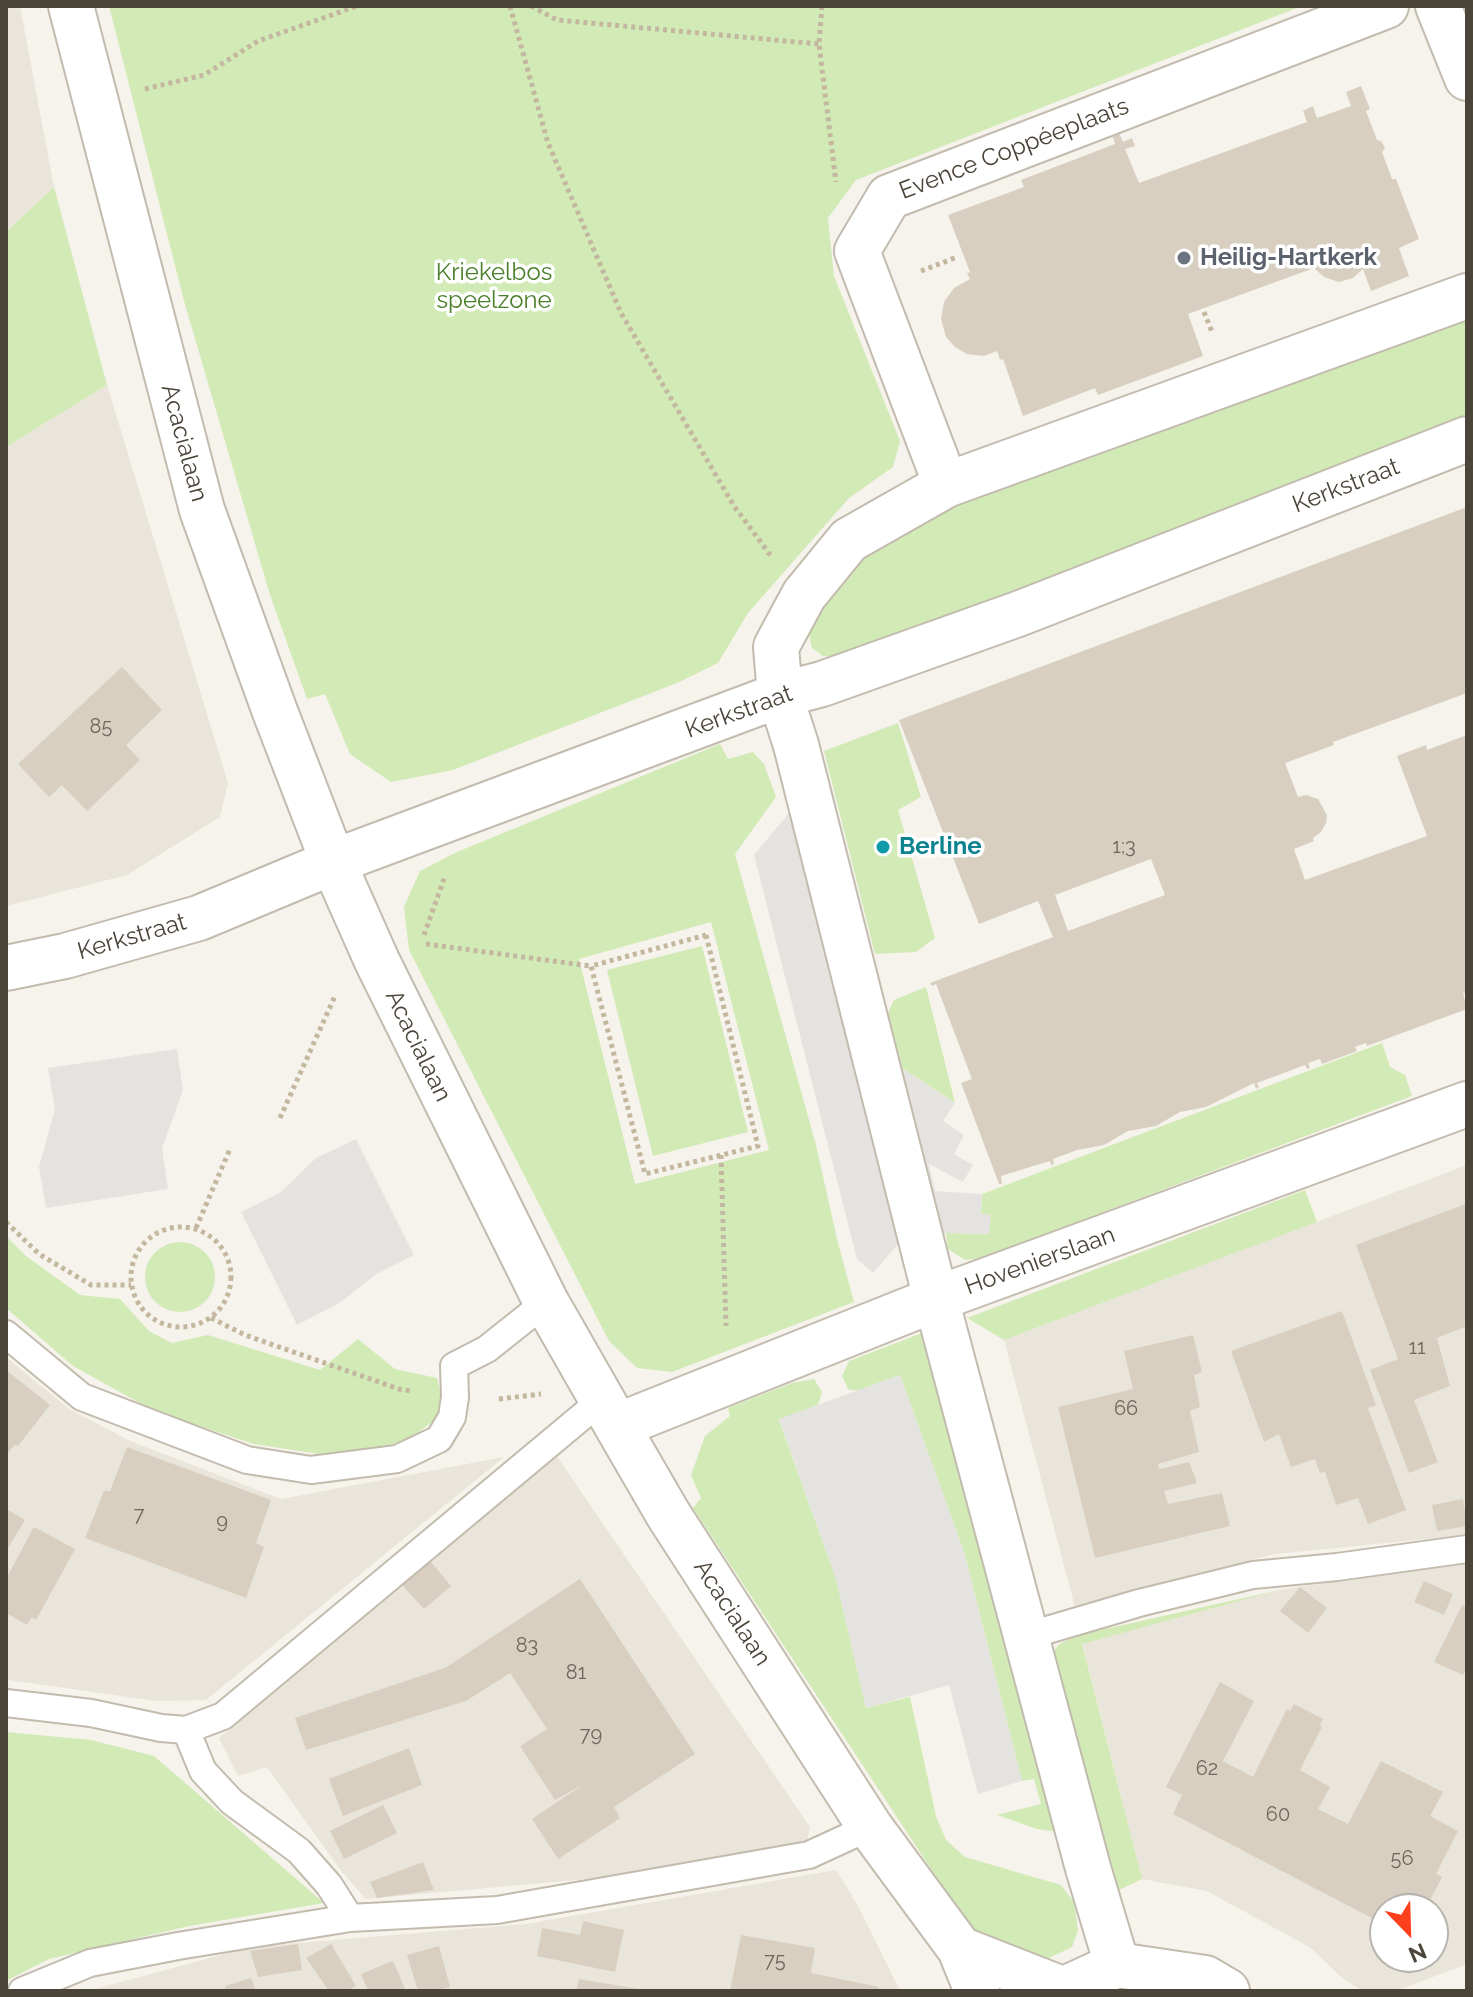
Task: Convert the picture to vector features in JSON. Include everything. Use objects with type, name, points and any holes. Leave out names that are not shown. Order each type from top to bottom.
[{"type":"street","name":"Acacialaan","points":[[71,6],[202,510],[333,862],[377,961],[546,1302],[668,1514],[870,1827],[960,1949],[977,1991]]},
{"type":"street","name":"Evence Coppéeplaats","points":[[857,251],[889,197],[1386,6]]},
{"type":"street","points":[[1438,6],[1467,78]]},
{"type":"street","points":[[857,251],[946,485]]},
{"type":"street","points":[[1117,1965],[1088,1868],[936,1299],[796,745],[780,695],[776,647],[804,595],[849,540],[946,485],[1467,296]]},
{"type":"street","name":"Kerkstraat","points":[[6,968],[65,956],[199,918],[333,862],[780,695],[822,684],[1018,614],[1467,439]]},
{"type":"street","name":"Hovenierslaan","points":[[610,1412],[936,1299],[1467,1104]]},
{"type":"street","points":[[960,1949],[1061,1990],[1117,1965],[1205,1978],[1227,1991]]},
{"type":"lane","points":[[6,1334],[82,1397],[247,1460],[311,1470],[397,1459],[439,1439],[452,1417],[454,1366],[487,1349],[546,1302]]},
{"type":"lane","points":[[6,1703],[91,1713],[161,1728],[186,1730],[223,1716],[610,1412]]},
{"type":"lane","points":[[1027,1636],[1139,1603],[1253,1575],[1467,1549]]},
{"type":"lane","points":[[186,1730],[203,1771],[232,1802],[299,1851],[329,1885],[350,1918]]},
{"type":"lane","points":[[22,1991],[90,1963],[178,1946],[350,1918],[513,1908],[809,1855],[870,1827]]},
{"type":"path","points":[[143,89],[204,75],[258,41],[357,6]]},
{"type":"path","points":[[510,6],[548,143],[621,313],[734,506],[778,565]]},
{"type":"path","points":[[531,6],[557,20],[819,44]]},
{"type":"path","points":[[822,6],[819,44],[835,180],[857,251]]},
{"type":"path","points":[[919,272],[957,257]]},
{"type":"path","points":[[448,867],[421,943],[591,966],[706,935],[758,1146],[645,1174],[591,966]]},
{"type":"path","points":[[280,1118],[338,989]]},
{"type":"path","points":[[196,1228],[230,1149]]},
{"type":"path","points":[[721,1155],[726,1335]]},
{"type":"path","points":[[6,1222],[39,1254],[91,1285],[131,1285]]},
{"type":"path","points":[[179,1226],[196,1228],[212,1236],[230,1264],[231,1281],[227,1298],[211,1318],[195,1326],[178,1328],[161,1324],[147,1315],[131,1285],[131,1268],[137,1252],[148,1238],[179,1226]]},
{"type":"path","points":[[211,1318],[245,1335],[399,1389],[423,1392]]},
{"type":"path","points":[[484,1401],[546,1393]]},
{"type":"shaded area","points":[[6,6],[20,6],[54,187],[6,232]]},
{"type":"shaded area","points":[[107,385],[228,783],[220,817],[127,875],[6,906],[6,447]]},
{"type":"shaded area","points":[[793,808],[858,1066],[902,1068],[955,1103],[943,1121],[964,1135],[954,1154],[973,1165],[963,1182],[929,1164],[935,1191],[982,1194],[981,1213],[991,1215],[989,1234],[946,1233],[902,1240],[873,1273],[857,1259],[754,855]]},
{"type":"shaded area","points":[[177,1049],[183,1090],[162,1148],[168,1189],[46,1208],[39,1167],[55,1109],[48,1068]]},
{"type":"shaded area","points":[[356,1139],[414,1255],[375,1275],[338,1304],[297,1325],[241,1212],[281,1192],[316,1158]]},
{"type":"shaded area","points":[[1467,1165],[1467,1535],[1275,1554],[1075,1607],[1004,1340]]},
{"type":"shaded area","points":[[6,1357],[69,1409],[130,1441],[281,1499],[504,1457],[206,1700],[156,1701],[9,1680],[6,1679]]},
{"type":"shaded area","points":[[900,1375],[964,1552],[1022,1781],[978,1794],[949,1685],[866,1708],[836,1579],[779,1419]]},
{"type":"shaded area","points":[[556,1455],[810,1827],[807,1843],[609,1877],[366,1899],[342,1872],[267,1767],[238,1776],[219,1738]]},
{"type":"shaded area","points":[[1467,1561],[1467,1964],[1449,1971],[1449,1893],[1369,1893],[1369,1973],[1443,1973],[1396,1991],[1362,1991],[1341,1977],[1311,1948],[1207,1891],[1142,1879],[1082,1643],[1279,1590]]},
{"type":"shaded area","points":[[836,1870],[858,1906],[900,1991],[88,1991],[250,1947],[526,1924]]},
{"type":"green space","name":"Kriekelbos speelzone","points":[[109,6],[1302,6],[856,180],[828,218],[834,276],[900,441],[893,467],[849,498],[748,613],[718,663],[677,683],[453,770],[391,782],[350,754],[325,694],[307,699],[270,595],[184,301]]},
{"type":"green space","points":[[54,187],[107,385],[6,447],[6,232]]},
{"type":"green space","points":[[1467,316],[1467,426],[842,657],[823,656],[812,648],[807,628],[860,561],[925,516]]},
{"type":"green space","points":[[898,723],[921,797],[898,810],[935,938],[916,952],[875,954],[824,751]]},
{"type":"green space","points":[[720,744],[728,759],[753,752],[764,764],[776,797],[735,854],[816,1145],[854,1302],[672,1372],[637,1368],[609,1341],[409,950],[404,907],[420,871],[457,852]],"holes":[[[711,922],[769,1150],[635,1184],[579,959]]]},
{"type":"green space","points":[[702,946],[748,1132],[653,1156],[607,970]]},
{"type":"green space","points":[[926,987],[955,1103],[902,1068],[888,1013],[894,1000]]},
{"type":"green space","points":[[1382,1043],[1390,1067],[1405,1075],[1412,1096],[981,1258],[965,1260],[948,1249],[946,1233],[989,1234],[981,1213],[982,1194]]},
{"type":"green space","points":[[1305,1190],[1317,1222],[1004,1340],[967,1318]]},
{"type":"green space","points":[[6,1236],[26,1256],[80,1295],[120,1299],[149,1331],[172,1343],[208,1335],[320,1370],[358,1339],[395,1369],[437,1378],[444,1407],[432,1422],[408,1440],[378,1448],[319,1454],[254,1444],[154,1411],[73,1366],[6,1308]]},
{"type":"green space","points":[[180,1242],[205,1252],[215,1277],[205,1302],[180,1312],[155,1302],[145,1277],[155,1252]]},
{"type":"green space","points":[[930,1330],[1060,1828],[1052,1831],[997,1815],[1041,1804],[1034,1779],[1022,1781],[964,1552],[900,1375],[857,1391],[848,1389],[842,1376],[849,1361]]},
{"type":"green space","points":[[814,1379],[822,1392],[818,1405],[779,1420],[836,1579],[866,1708],[910,1697],[936,1816],[946,1840],[965,1857],[1061,1885],[1074,1902],[1078,1931],[1072,1947],[1047,1959],[1008,1952],[968,1925],[693,1508],[701,1498],[691,1475],[705,1436],[730,1416],[728,1408],[792,1383]]},
{"type":"green space","points":[[1279,1590],[1082,1644],[1142,1879],[1113,1893],[1053,1653],[1059,1644],[1083,1634]]},
{"type":"green space","points":[[6,1732],[91,1740],[154,1756],[324,1903],[189,1926],[49,1959],[6,1981]]},
{"type":"building","name":"Heilig-Hartkerk","points":[[1361,86],[1370,109],[1366,111],[1377,140],[1385,148],[1382,152],[1392,179],[1396,179],[1419,239],[1399,248],[1409,276],[1371,291],[1363,269],[1353,278],[1339,282],[1324,277],[1314,268],[1188,314],[1203,356],[1098,395],[1095,388],[1023,416],[1003,359],[1000,360],[997,351],[984,356],[967,354],[946,337],[941,319],[944,302],[954,288],[970,279],[948,215],[1024,187],[1021,180],[1115,144],[1112,135],[1119,132],[1123,142],[1132,138],[1135,146],[1125,149],[1139,183],[1307,122],[1303,111],[1313,106],[1317,118],[1351,106],[1346,92]]},
{"type":"building","points":[[1467,507],[1467,693],[1285,763],[1298,797],[1306,795],[1318,799],[1327,815],[1326,823],[1313,838],[1314,841],[1294,849],[1305,880],[1427,836],[1397,756],[1426,745],[1427,750],[1467,735],[1467,992],[1463,993],[1467,1009],[1367,1046],[1366,1043],[1355,1047],[1357,1051],[1322,1064],[1320,1059],[1308,1063],[1310,1068],[1307,1069],[1305,1065],[1257,1083],[1259,1087],[1256,1089],[1254,1083],[1206,1107],[1180,1112],[1156,1126],[1128,1131],[1104,1145],[1053,1159],[1054,1164],[1051,1165],[1050,1161],[1001,1176],[1002,1184],[999,1184],[961,1083],[972,1079],[936,984],[932,986],[930,983],[1053,937],[1038,901],[979,924],[899,720]],"holes":[[[1151,859],[1165,895],[1068,931],[1055,895]]]},
{"type":"building","points":[[122,667],[162,710],[126,745],[140,760],[87,811],[62,785],[49,797],[18,764]]},
{"type":"building","points":[[1466,1204],[1467,1326],[1437,1338],[1450,1386],[1414,1400],[1438,1462],[1409,1473],[1370,1370],[1398,1359],[1356,1245]]},
{"type":"building","points":[[1342,1311],[1376,1405],[1368,1408],[1406,1510],[1368,1524],[1358,1498],[1336,1505],[1325,1472],[1320,1473],[1315,1459],[1291,1467],[1279,1434],[1264,1442],[1231,1351]]},
{"type":"building","points":[[1193,1335],[1202,1372],[1194,1375],[1200,1407],[1190,1411],[1199,1452],[1158,1464],[1159,1469],[1189,1462],[1197,1483],[1164,1491],[1168,1504],[1222,1493],[1230,1526],[1095,1558],[1058,1407],[1133,1389],[1124,1351]]},
{"type":"building","points":[[6,1370],[50,1405],[18,1446],[14,1445],[6,1456]]},
{"type":"building","points":[[127,1447],[271,1500],[256,1543],[264,1547],[246,1598],[85,1538],[104,1491],[110,1491]]},
{"type":"building","points":[[1463,1499],[1467,1526],[1437,1531],[1432,1505]]},
{"type":"building","points":[[6,1509],[25,1520],[6,1551]]},
{"type":"building","points":[[34,1527],[75,1549],[36,1620],[32,1617],[27,1625],[6,1613],[6,1579]]},
{"type":"building","points":[[430,1561],[451,1586],[424,1609],[402,1585]]},
{"type":"building","points":[[580,1579],[695,1754],[614,1807],[620,1818],[558,1859],[532,1819],[584,1784],[555,1800],[520,1746],[547,1729],[510,1673],[466,1701],[306,1750],[295,1718],[445,1668]]},
{"type":"building","points":[[1424,1581],[1453,1594],[1444,1615],[1414,1602]]},
{"type":"building","points":[[1300,1587],[1327,1608],[1308,1633],[1280,1611]]},
{"type":"building","points":[[1462,1605],[1467,1608],[1467,1666],[1463,1675],[1434,1662]]},
{"type":"building","points":[[1220,1682],[1254,1701],[1223,1761],[1253,1777],[1287,1709],[1290,1711],[1294,1704],[1323,1719],[1300,1770],[1330,1787],[1318,1809],[1348,1824],[1381,1761],[1443,1792],[1430,1816],[1458,1831],[1436,1874],[1442,1877],[1434,1893],[1369,1893],[1369,1917],[1173,1814],[1182,1795],[1166,1787]]},
{"type":"building","points":[[409,1748],[422,1785],[343,1816],[329,1779]]},
{"type":"building","points":[[383,1805],[397,1833],[344,1859],[330,1831]]},
{"type":"building","points":[[423,1862],[434,1890],[377,1898],[370,1882]]},
{"type":"building","points":[[583,1921],[624,1930],[615,1972],[537,1956],[542,1928],[580,1935]]},
{"type":"building","points":[[741,1935],[815,1948],[811,1973],[879,1987],[878,1991],[730,1991]]},
{"type":"building","points":[[298,1944],[302,1970],[258,1977],[250,1951]]},
{"type":"building","points":[[331,1944],[356,1986],[347,1991],[329,1991],[306,1958]]},
{"type":"building","points":[[439,1946],[450,1987],[418,1991],[407,1955]]},
{"type":"building","points":[[393,1961],[406,1991],[368,1991],[361,1974]]},
{"type":"building","points":[[251,1978],[256,1991],[226,1991],[225,1986]]},
{"type":"building","points":[[579,1979],[639,1989],[576,1991]]},
{"type":"place","name":"Heilig-Hartkerk","points":[[1184,258]]},
{"type":"place","name":"Berline","points":[[883,847]]}]
